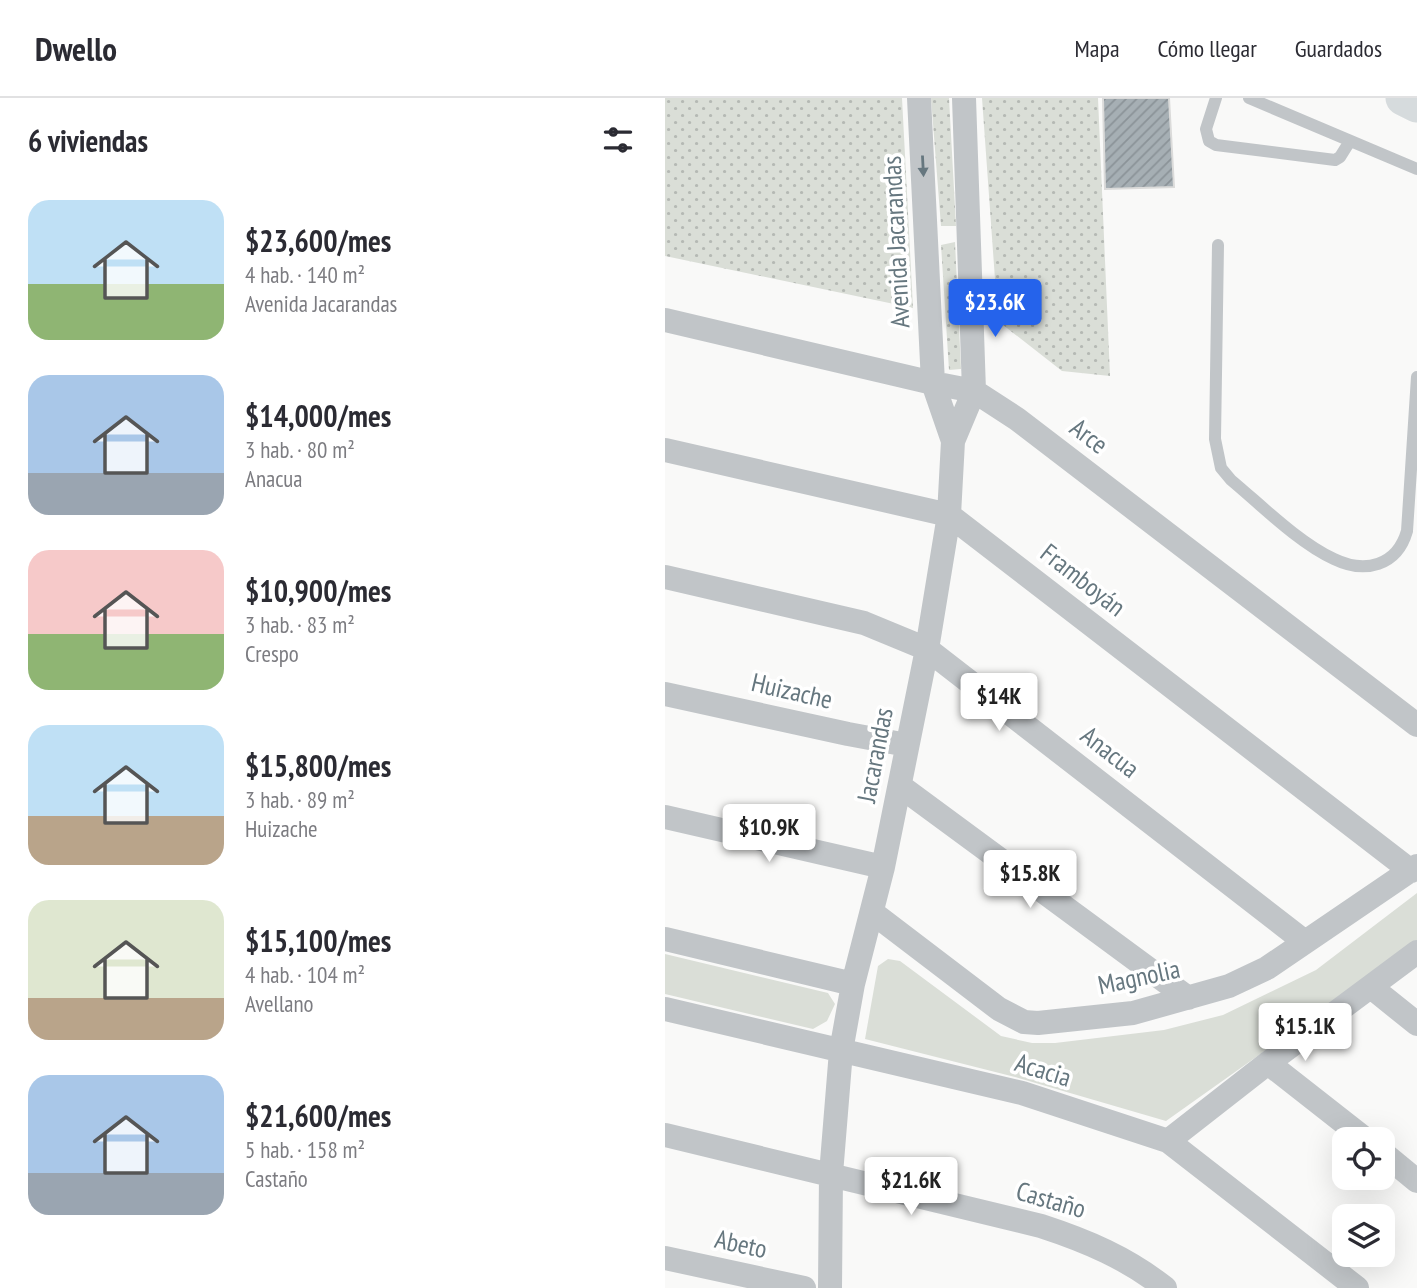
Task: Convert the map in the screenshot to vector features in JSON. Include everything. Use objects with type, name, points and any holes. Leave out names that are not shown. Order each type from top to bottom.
[{"type":"main road","points":[[1403,98],[1417,105]]},
{"type":"street","name":"Avenida Jacarandas","points":[[919,98],[933,383]]},
{"type":"street","points":[[964,98],[974,391]]},
{"type":"street","points":[[927,233],[968,227]]},
{"type":"street","name":"Arce","points":[[665,320],[974,391],[1017,419],[1417,725]]},
{"type":"street","name":"Jacarandas","points":[[933,383],[953,441]]},
{"type":"street","name":"Jacarandas","points":[[830,1288],[831,1174],[841,1051],[853,984],[883,867],[927,649],[950,515],[953,441],[974,391]]},
{"type":"street","name":"Framboyán","points":[[665,450],[950,515],[1414,868]]},
{"type":"street","name":"Anacua","points":[[665,577],[864,623],[927,649],[1305,942]]},
{"type":"street","name":"Huizache","points":[[665,694],[907,745]]},
{"type":"street","points":[[900,786],[1188,998]]},
{"type":"street","points":[[665,817],[883,867]]},
{"type":"street","name":"Magnolia","points":[[873,913],[999,1009],[1024,1022],[1038,1023],[1133,1013],[1239,982],[1267,968],[1414,868]]},
{"type":"street","points":[[665,939],[853,984]]},
{"type":"street","points":[[1168,1141],[1417,952]]},
{"type":"street","points":[[1371,987],[1417,1024]]},
{"type":"street","name":"Acacia","points":[[665,1009],[1022,1093],[1168,1141],[1357,1288]]},
{"type":"street","points":[[1268,1063],[1350,1127]]},
{"type":"street","name":"Castaño","points":[[665,1135],[1041,1226],[1084,1240],[1121,1258],[1165,1288]]},
{"type":"street","points":[[1395,1163],[1417,1181]]},
{"type":"street","name":"Abeto","points":[[665,1258],[804,1288]]},
{"type":"lane","points":[[1216,98],[1206,129],[1209,141],[1216,145],[1335,160],[1350,141]]},
{"type":"lane","points":[[1249,98],[1417,170]]},
{"type":"lane","points":[[1218,245],[1215,439],[1221,468],[1231,480],[1310,545],[1335,560],[1357,566],[1378,564],[1394,557],[1403,545],[1417,377]]},
{"type":"shaded area","points":[[665,98],[902,98],[913,308],[665,256]]},
{"type":"shaded area","points":[[931,98],[949,98],[956,226],[941,226]]},
{"type":"shaded area","points":[[982,98],[1098,98],[1110,376],[1062,371],[998,321]]},
{"type":"shaded area","points":[[955,242],[961,369],[949,370],[941,245]]},
{"type":"shaded area","points":[[1417,893],[1417,943],[1166,1121],[1015,1077],[865,1039],[878,966],[888,959],[900,961],[1001,1036],[1032,1043],[1055,1043],[1164,1030],[1223,1015],[1316,970]]},
{"type":"shaded area","points":[[665,954],[828,993],[835,1004],[827,1021],[813,1029],[665,994]]},
{"type":"building","points":[[1103,98],[1169,98],[1174,187],[1105,189]]}]
